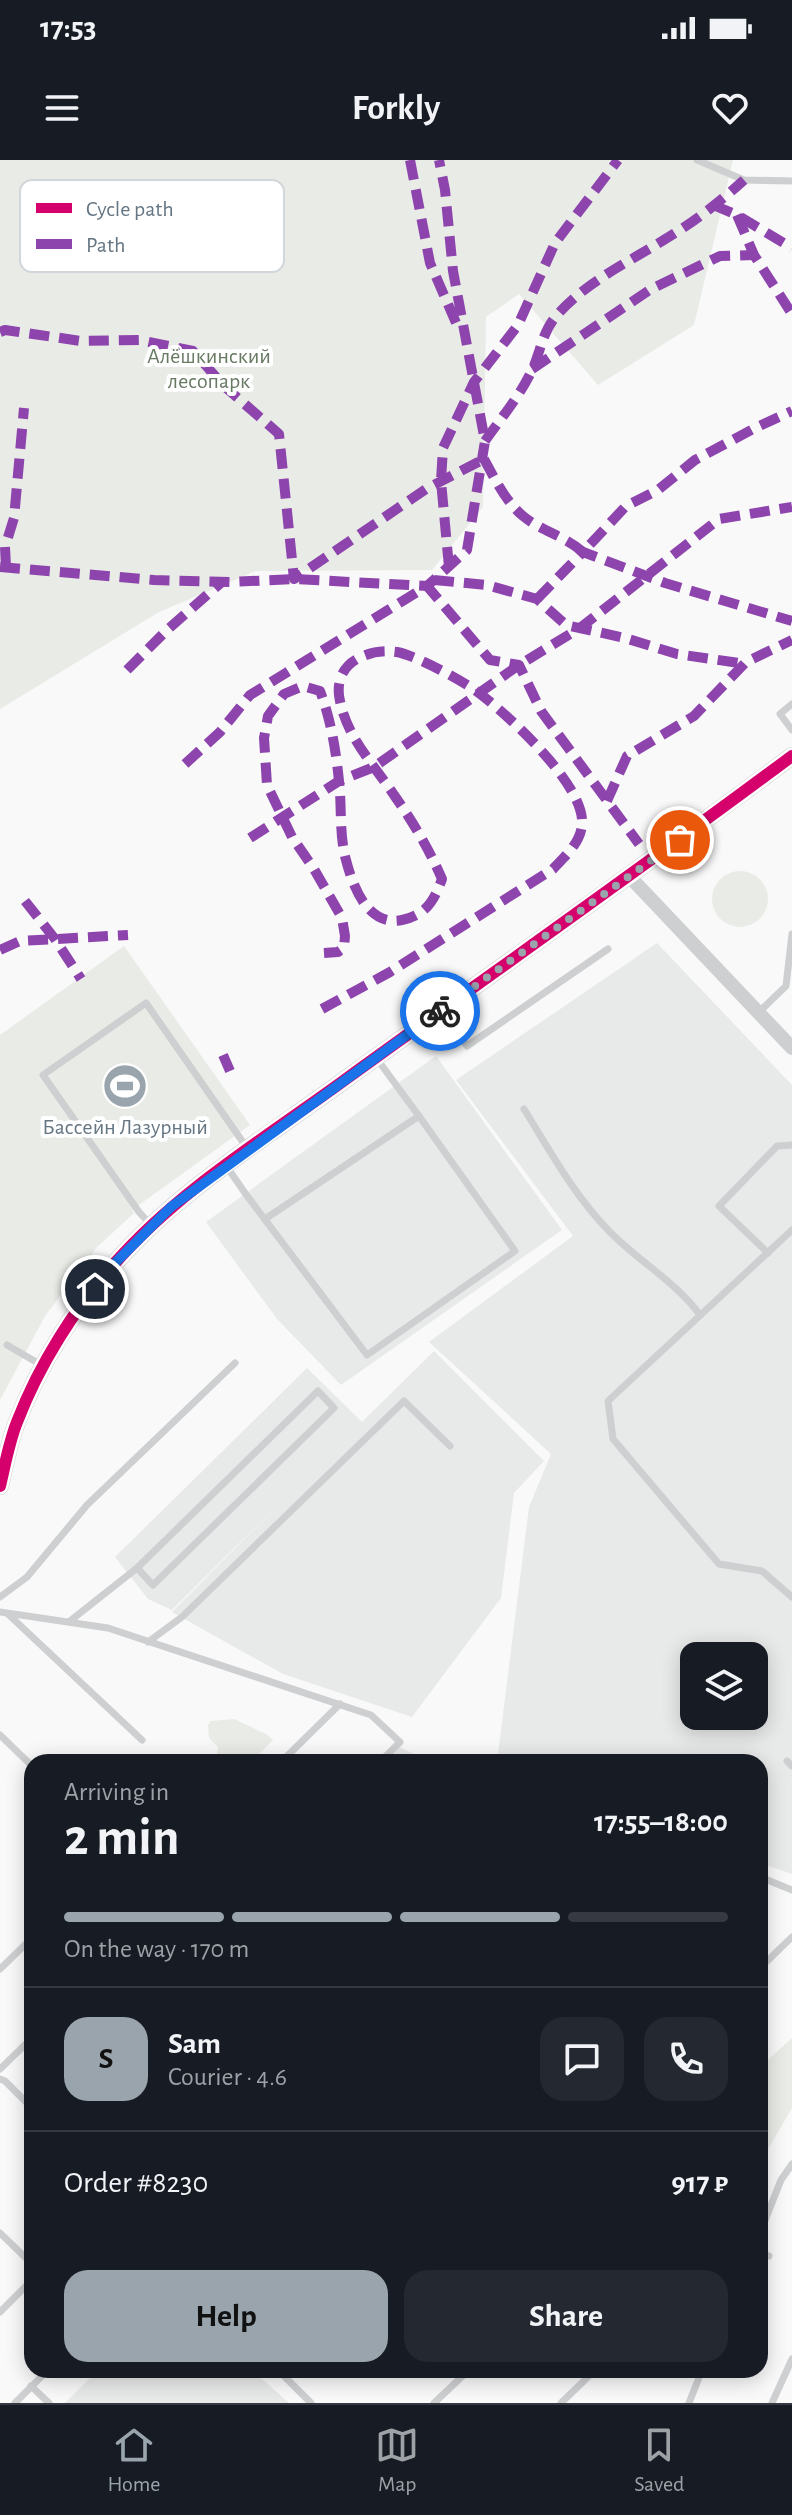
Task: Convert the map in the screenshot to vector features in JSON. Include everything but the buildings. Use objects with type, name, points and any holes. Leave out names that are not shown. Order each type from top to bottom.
[{"type":"street","points":[[0,1486],[16,1423],[43,1366],[76,1313],[114,1264],[151,1225],[226,1166],[630,877],[792,756]]},
{"type":"street","points":[[630,877],[792,1048]]},
{"type":"lane","points":[[697,160],[744,180],[792,181]]},
{"type":"lane","points":[[792,704],[780,714],[792,730]]},
{"type":"lane","points":[[759,1012],[789,986],[792,934]]},
{"type":"lane","points":[[442,1010],[467,1046],[608,949]]},
{"type":"lane","points":[[151,1225],[43,1075],[146,1003],[248,1150]]},
{"type":"lane","points":[[226,1166],[367,1355],[515,1251],[376,1057]]},
{"type":"lane","points":[[524,1109],[576,1194],[611,1233],[685,1296],[700,1315]]},
{"type":"lane","points":[[265,1219],[419,1116]]},
{"type":"lane","points":[[768,1253],[719,1206],[777,1146],[792,1145]]},
{"type":"lane","points":[[792,1230],[608,1401],[613,1439],[719,1564],[762,1571],[792,1597]]},
{"type":"lane","points":[[7,1345],[43,1366]]},
{"type":"lane","points":[[0,1597],[27,1577],[87,1505],[235,1363]]},
{"type":"lane","points":[[70,1621],[137,1568],[318,1391],[334,1408],[153,1585],[137,1568]]},
{"type":"lane","points":[[148,1642],[182,1617],[404,1401],[450,1446]]},
{"type":"lane","points":[[4,1613],[108,1628],[371,1715],[400,1742],[388,1754]]},
{"type":"lane","points":[[4,1613],[142,1740]]},
{"type":"lane","points":[[289,1754],[340,1704]]},
{"type":"lane","points":[[0,1735],[24,1758]]},
{"type":"lane","points":[[768,1880],[792,1890]]},
{"type":"lane","points":[[768,1960],[792,1937]]},
{"type":"lane","points":[[0,1969],[24,1946]]},
{"type":"lane","points":[[0,2069],[24,2046]]},
{"type":"lane","points":[[0,2079],[24,2101]]},
{"type":"lane","points":[[768,2213],[781,2180],[792,2164]]},
{"type":"lane","points":[[0,2233],[24,2256]]},
{"type":"lane","points":[[0,2312],[24,2288]]},
{"type":"lane","points":[[772,2403],[792,2359]]},
{"type":"lane","points":[[15,2403],[40,2378]]},
{"type":"lane","points":[[286,2378],[311,2403]]},
{"type":"lane","points":[[434,2403],[457,2378]]},
{"type":"lane","points":[[561,2403],[587,2378]]},
{"type":"lane","points":[[689,2403],[699,2378]]},
{"type":"lane","points":[[31,2386],[49,2403]]},
{"type":"shaded area","points":[[657,943],[792,1085],[792,1874],[768,1866],[768,1754],[498,1754],[529,1507],[551,1454],[429,1342],[573,1236],[456,1080]]},
{"type":"shaded area","points":[[436,1056],[562,1230],[341,1385],[277,1319],[206,1222]]},
{"type":"shaded area","points":[[434,1351],[544,1461],[514,1493],[501,1598],[412,1717],[283,1674],[172,1612],[288,1495],[172,1610],[148,1599],[115,1557],[307,1368],[362,1422]]},
{"type":"shaded area","points":[[400,1747],[414,1754],[393,1754]]},
{"type":"shaded area","points":[[90,2378],[261,2378],[289,2403],[65,2403]]},
{"type":"green space","name":"Алёшкинский лесопарк","points":[[0,160],[733,160],[694,325],[598,385],[519,294],[486,317],[483,507],[432,570],[256,571],[159,612],[0,709]]},
{"type":"green space","points":[[740,871],[760,879],[768,899],[760,919],[740,927],[720,919],[712,899],[720,879]]},
{"type":"green space","name":"Бассейн Лазурный","points":[[124,946],[250,1125],[132,1210],[134,1213],[97,1247],[45,1316],[0,1400],[0,1035]]},
{"type":"green space","points":[[234,1719],[273,1740],[259,1754],[217,1754],[218,1747],[209,1738],[208,1725],[211,1721]]},
{"type":"green space","points":[[792,2038],[792,2108],[768,2149],[768,2060]]},
{"type":"marked path","points":[[410,160],[430,263],[457,325]]},
{"type":"marked path","points":[[0,567],[154,580],[231,582],[294,579],[427,586],[467,550],[485,441],[453,271],[439,160]]},
{"type":"marked path","points":[[449,567],[441,481],[443,448],[474,382],[518,325],[555,243],[618,160]]},
{"type":"marked path","points":[[485,441],[527,380],[545,335],[557,315],[582,292],[677,232],[744,180]]},
{"type":"marked path","points":[[713,205],[737,215],[792,248]]},
{"type":"marked path","points":[[737,215],[754,255],[792,314]]},
{"type":"marked path","points":[[532,369],[651,289],[720,256],[754,255]]},
{"type":"marked path","points":[[0,332],[5,330],[81,341],[139,340],[193,351],[224,386],[279,434],[294,579],[426,489],[484,459]]},
{"type":"marked path","points":[[6,567],[5,547],[14,518],[24,408]]},
{"type":"marked path","points":[[484,459],[517,510],[583,552],[626,506],[658,490],[695,460],[792,411]]},
{"type":"marked path","points":[[250,838],[339,781],[374,767],[519,665],[580,628],[719,519],[792,507]]},
{"type":"marked path","points":[[537,599],[583,552],[665,583],[792,621]]},
{"type":"marked path","points":[[434,580],[487,585],[537,599],[566,625],[677,654],[746,662]]},
{"type":"marked path","points":[[127,670],[223,581]]},
{"type":"marked path","points":[[185,764],[220,732],[250,695],[427,586],[490,660],[519,665],[541,711],[639,844]]},
{"type":"marked path","points":[[607,801],[627,756],[694,716],[746,662],[792,640]]},
{"type":"marked path","points":[[322,1009],[390,972],[553,869],[571,849],[581,831],[580,808],[571,790],[525,734],[472,688],[406,654],[381,651],[352,663],[341,677],[339,695],[355,739],[401,805],[442,879],[432,900],[417,915],[390,921],[380,917],[364,903],[353,882],[342,841],[335,747],[320,691],[303,686],[284,694],[268,716],[264,738],[267,785],[292,837],[342,918],[344,948],[338,952],[324,953]]},
{"type":"marked path","points":[[25,901],[81,979]]},
{"type":"marked path","points":[[0,950],[20,941],[128,935]]},
{"type":"marked path","points":[[223,1055],[230,1071]]},
{"type":"cycle path","points":[[0,1486],[17,1422],[59,1338],[85,1299],[115,1263],[167,1211],[225,1165],[792,756]]},
{"type":"way so far","points":[[440,1011],[680,840]]},
{"type":"place","name":"Бассейн Лазурный","points":[[125,1086]]},
{"type":"route","points":[[95,1289],[114,1264],[171,1207],[440,1011]]}]
